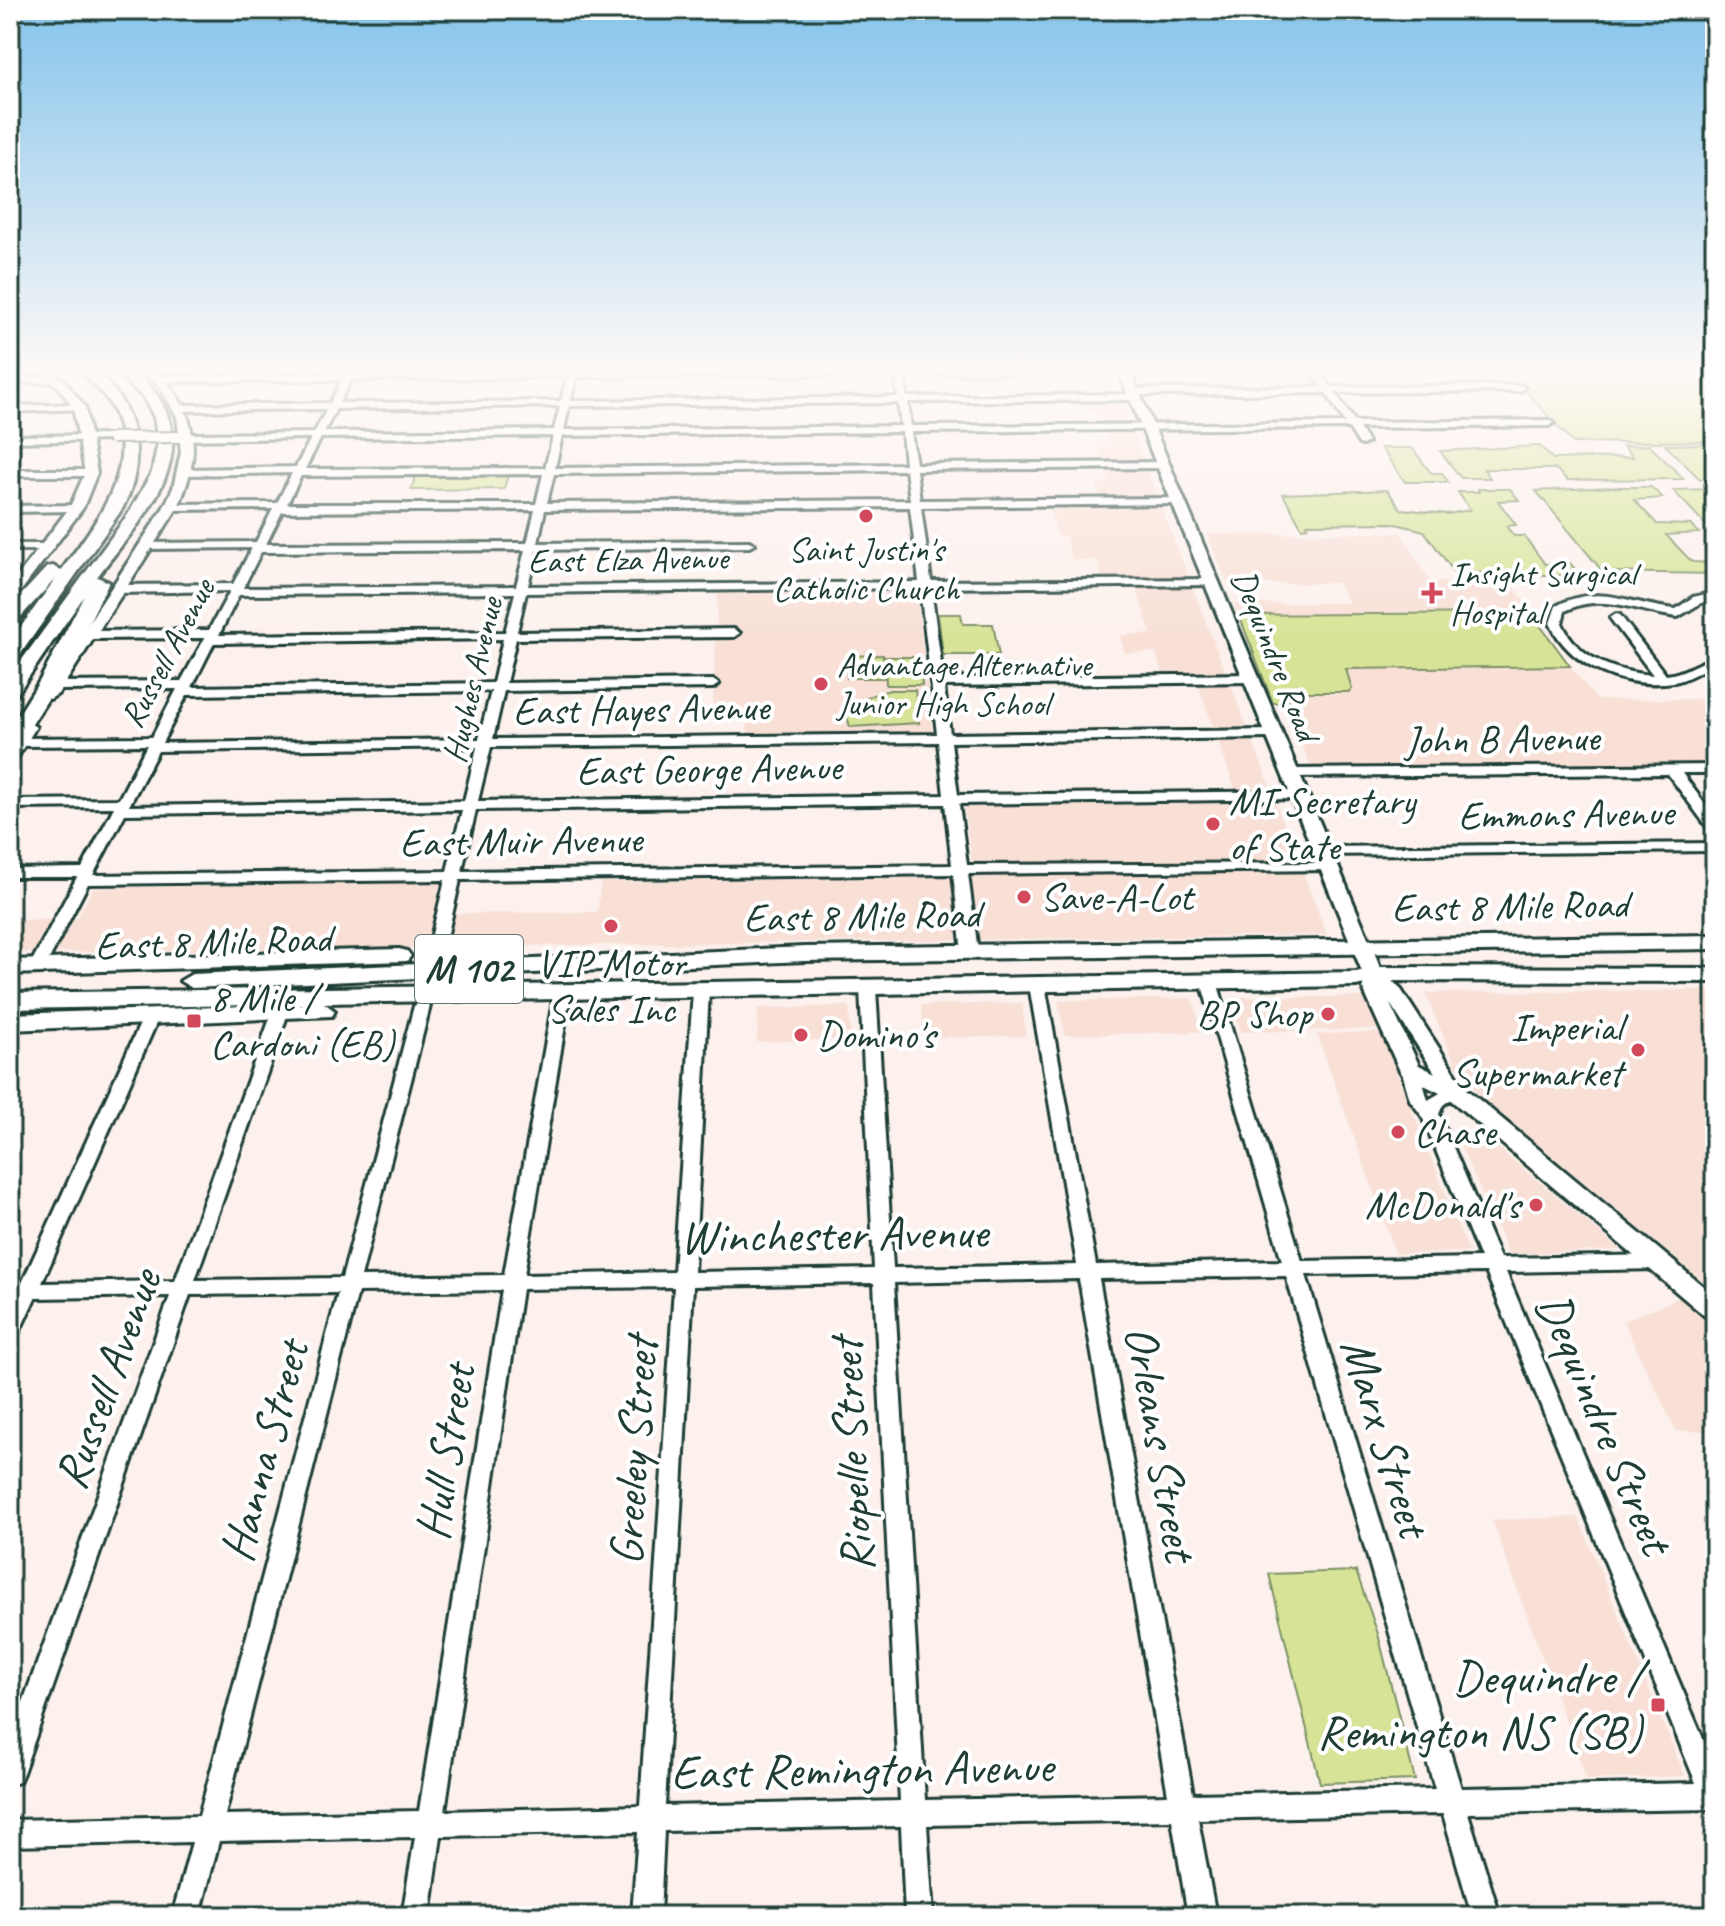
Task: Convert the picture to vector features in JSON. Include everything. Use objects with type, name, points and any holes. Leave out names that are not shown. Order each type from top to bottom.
[{"type":"highway","points":[[10,655],[116,506],[127,479],[130,460]]},
{"type":"highway","points":[[13,747],[163,460]]},
{"type":"highway","points":[[10,618],[72,550],[112,493],[127,479]]},
{"type":"highway","points":[[10,690],[142,505]]},
{"type":"highway","name":"East 8 Mile Road","points":[[1367,962],[1648,943],[1715,942]]},
{"type":"highway","points":[[1635,976],[1699,969],[1704,963],[1694,948],[1648,943]]},
{"type":"highway","points":[[1037,985],[1027,968],[1042,960],[1299,956],[1333,947]]},
{"type":"highway","name":"East 8 Mile Road","points":[[10,1001],[721,956],[861,953],[1333,947],[1367,962],[1635,976],[1715,975]]},
{"type":"highway","points":[[10,967],[435,955],[682,952],[721,956]]},
{"type":"highway","points":[[806,989],[850,979],[959,976],[968,972],[965,952]]},
{"type":"highway","points":[[703,991],[696,973],[707,967],[824,962],[861,953]]},
{"type":"highway","name":"East 8 Mile Road","points":[[10,1022],[150,1019],[703,991],[1356,979],[1367,962]]},
{"type":"highway","name":"East 8 Mile Road","points":[[10,987],[545,991],[573,997]]},
{"type":"main road","points":[[12,592],[76,508],[91,473],[90,460]]},
{"type":"main road","points":[[13,747],[171,507],[186,472],[185,460]]},
{"type":"main road","name":"Dequindre Road","points":[[1162,460],[1367,962]]},
{"type":"main road","points":[[1367,962],[1393,992],[1453,1084],[1454,1091]]},
{"type":"main road","points":[[1367,962],[1373,989],[1410,1069],[1454,1091],[1715,1310]]},
{"type":"street","name":"Russell Avenue","points":[[38,965],[306,460]]},
{"type":"street","name":"Hughes Avenue","points":[[435,955],[552,460]]},
{"type":"street","points":[[911,460],[960,869],[965,952]]},
{"type":"street","points":[[186,472],[1164,465]]},
{"type":"street","points":[[10,473],[91,473]]},
{"type":"street","points":[[171,507],[1179,501]]},
{"type":"street","points":[[10,509],[76,508]]},
{"type":"street","points":[[146,546],[749,544]]},
{"type":"street","points":[[10,547],[47,547]]},
{"type":"street","name":"East Elza Avenue","points":[[118,589],[522,589],[1211,582]]},
{"type":"street","points":[[1715,596],[1697,600],[1678,613],[1617,599],[1578,600],[1560,609],[1556,623],[1563,639],[1606,668],[1663,679],[1680,676],[1701,664],[1715,662]]},
{"type":"street","points":[[1616,618],[1663,679]]},
{"type":"street","points":[[88,635],[734,633]]},
{"type":"street","points":[[937,682],[1251,678]]},
{"type":"street","points":[[55,686],[713,684]]},
{"type":"street","name":"East Hayes Avenue","points":[[13,747],[1273,734]]},
{"type":"street","points":[[1672,769],[1715,828]]},
{"type":"street","name":"John B Avenue","points":[[1290,773],[1715,769]]},
{"type":"street","name":"East George Avenue","points":[[10,804],[471,806],[1299,795]]},
{"type":"street","name":"Emmons Avenue","points":[[1324,859],[1715,847]]},
{"type":"street","name":"East Muir Avenue","points":[[10,873],[85,876],[454,875],[960,869],[1324,859]]},
{"type":"street","name":"Marx Street","points":[[1209,982],[1486,1916]]},
{"type":"street","name":"Orleans Street","points":[[1037,985],[1202,1916]]},
{"type":"street","name":"Riopelle Street","points":[[868,989],[919,1916]]},
{"type":"street","name":"Greeley Street","points":[[646,1916],[703,991]]},
{"type":"street","name":"Hull Street","points":[[416,1916],[513,1282],[573,997]]},
{"type":"street","name":"Hanna Street","points":[[186,1916],[422,1006]]},
{"type":"street","name":"Russell Avenue","points":[[10,1773],[280,1013]]},
{"type":"street","points":[[10,1332],[19,1291],[150,1019]]},
{"type":"street","name":"Dequindre Street","points":[[1410,1069],[1419,1100],[1430,1114],[1715,1795]]},
{"type":"street","points":[[1430,1114],[1439,1098],[1454,1091]]},
{"type":"street","name":"Winchester Avenue","points":[[19,1291],[1659,1262]]},
{"type":"street","name":"East Remington Avenue","points":[[10,1833],[1715,1795]]},
{"type":"shaded area","points":[[1102,460],[1143,460],[1271,789],[1235,789],[1194,673],[1163,674],[1155,652],[1125,653],[1120,635],[1151,634],[1133,578],[1102,578],[1097,560],[1072,560],[1065,536],[1057,535],[1047,498],[1100,497],[1097,483],[1109,483]]},
{"type":"shaded area","points":[[1401,533],[1431,582],[1511,582],[1533,614],[1239,617],[1234,604],[1349,603],[1339,583],[1228,584],[1207,534]]},
{"type":"shaded area","name":"Advantage Alternative Junior High School","points":[[916,589],[932,731],[747,734],[748,711],[713,711],[718,591]]},
{"type":"shaded area","points":[[1570,666],[1597,700],[1715,699],[1715,774],[1316,779],[1284,702],[1287,692],[1337,694],[1345,669]]},
{"type":"shaded area","points":[[1276,803],[1327,935],[10,953],[10,920],[77,919],[93,888],[441,883],[433,914],[597,912],[601,882],[974,877],[964,807]]},
{"type":"shaded area","points":[[1715,990],[1715,1291],[1481,1097],[1456,1066],[1425,993]]},
{"type":"shaded area","points":[[1230,997],[1365,997],[1378,1029],[1241,1032]]},
{"type":"shaded area","points":[[1192,998],[1202,1032],[1065,1035],[1058,1001]]},
{"type":"shaded area","points":[[1022,1003],[1026,1036],[925,1038],[921,1005]]},
{"type":"shaded area","points":[[849,1006],[851,1039],[757,1042],[758,1008]]},
{"type":"shaded area","points":[[1380,1032],[1469,1252],[1396,1254],[1317,1034]]},
{"type":"shaded area","points":[[1485,1137],[1621,1250],[1509,1254],[1457,1138]]},
{"type":"shaded area","points":[[1679,1298],[1715,1329],[1715,1431],[1676,1431],[1623,1321]]},
{"type":"shaded area","points":[[1578,1517],[1685,1776],[1587,1780],[1492,1520]]},
{"type":"green space","points":[[1389,460],[1421,460],[1431,473],[1442,473],[1448,482],[1405,482]]},
{"type":"green space","points":[[1447,460],[1664,460],[1684,479],[1567,480],[1556,469],[1484,469],[1490,478],[1461,478]]},
{"type":"green space","points":[[1680,460],[1715,460],[1715,479],[1700,479]]},
{"type":"green space","points":[[416,475],[508,475],[504,489],[411,490]]},
{"type":"green space","points":[[1651,487],[1663,498],[1634,500],[1657,524],[1691,525],[1699,533],[1666,535],[1692,562],[1715,563],[1715,574],[1603,572],[1536,491]]},
{"type":"green space","points":[[1478,489],[1510,489],[1519,500],[1498,501],[1516,525],[1506,526],[1514,536],[1524,536],[1545,564],[1570,563],[1580,576],[1454,572],[1424,531],[1392,523],[1307,524],[1308,527],[1302,528],[1283,494],[1387,490],[1401,509],[1447,514],[1470,510],[1458,492],[1479,492]]},
{"type":"green space","points":[[1715,489],[1715,535],[1673,490]]},
{"type":"green space","points":[[1531,613],[1570,666],[1346,669],[1352,689],[1348,692],[1288,692],[1291,703],[1273,703],[1239,615]]},
{"type":"green space","points":[[938,614],[961,614],[963,624],[993,624],[999,655],[943,655]]},
{"type":"green space","points":[[883,655],[884,678],[847,678],[847,656]]},
{"type":"green space","points":[[885,657],[920,657],[922,685],[886,685]]},
{"type":"green space","points":[[890,690],[915,690],[919,723],[850,727],[847,716],[855,705]]},
{"type":"green space","points":[[1356,1571],[1378,1634],[1415,1780],[1320,1783],[1269,1574]]},
{"type":"place","name":"Saint Justin's Catholic Church","points":[[866,516]]},
{"type":"place","name":"Insight Surgical Hospital","points":[[1432,593]]},
{"type":"place","name":"Advantage Alternative Junior High School","points":[[821,684]]},
{"type":"place","name":"MI Secretary of State","points":[[1213,824]]},
{"type":"place","name":"Save-A-Lot","points":[[1024,897]]},
{"type":"place","name":"VIP Motor Sales Inc","points":[[611,926]]},
{"type":"place","name":"BP Shop","points":[[1328,1014]]},
{"type":"place","name":"8 Mile / Cardoni (EB)","points":[[194,1021]]},
{"type":"place","name":"Domino's","points":[[801,1035]]},
{"type":"place","name":"Imperial Supermarket","points":[[1638,1050]]},
{"type":"place","name":"Chase","points":[[1398,1132]]},
{"type":"place","name":"McDonald's","points":[[1536,1205]]},
{"type":"place","name":"Dequindre / Remington NS (SB)","points":[[1658,1705]]}]
